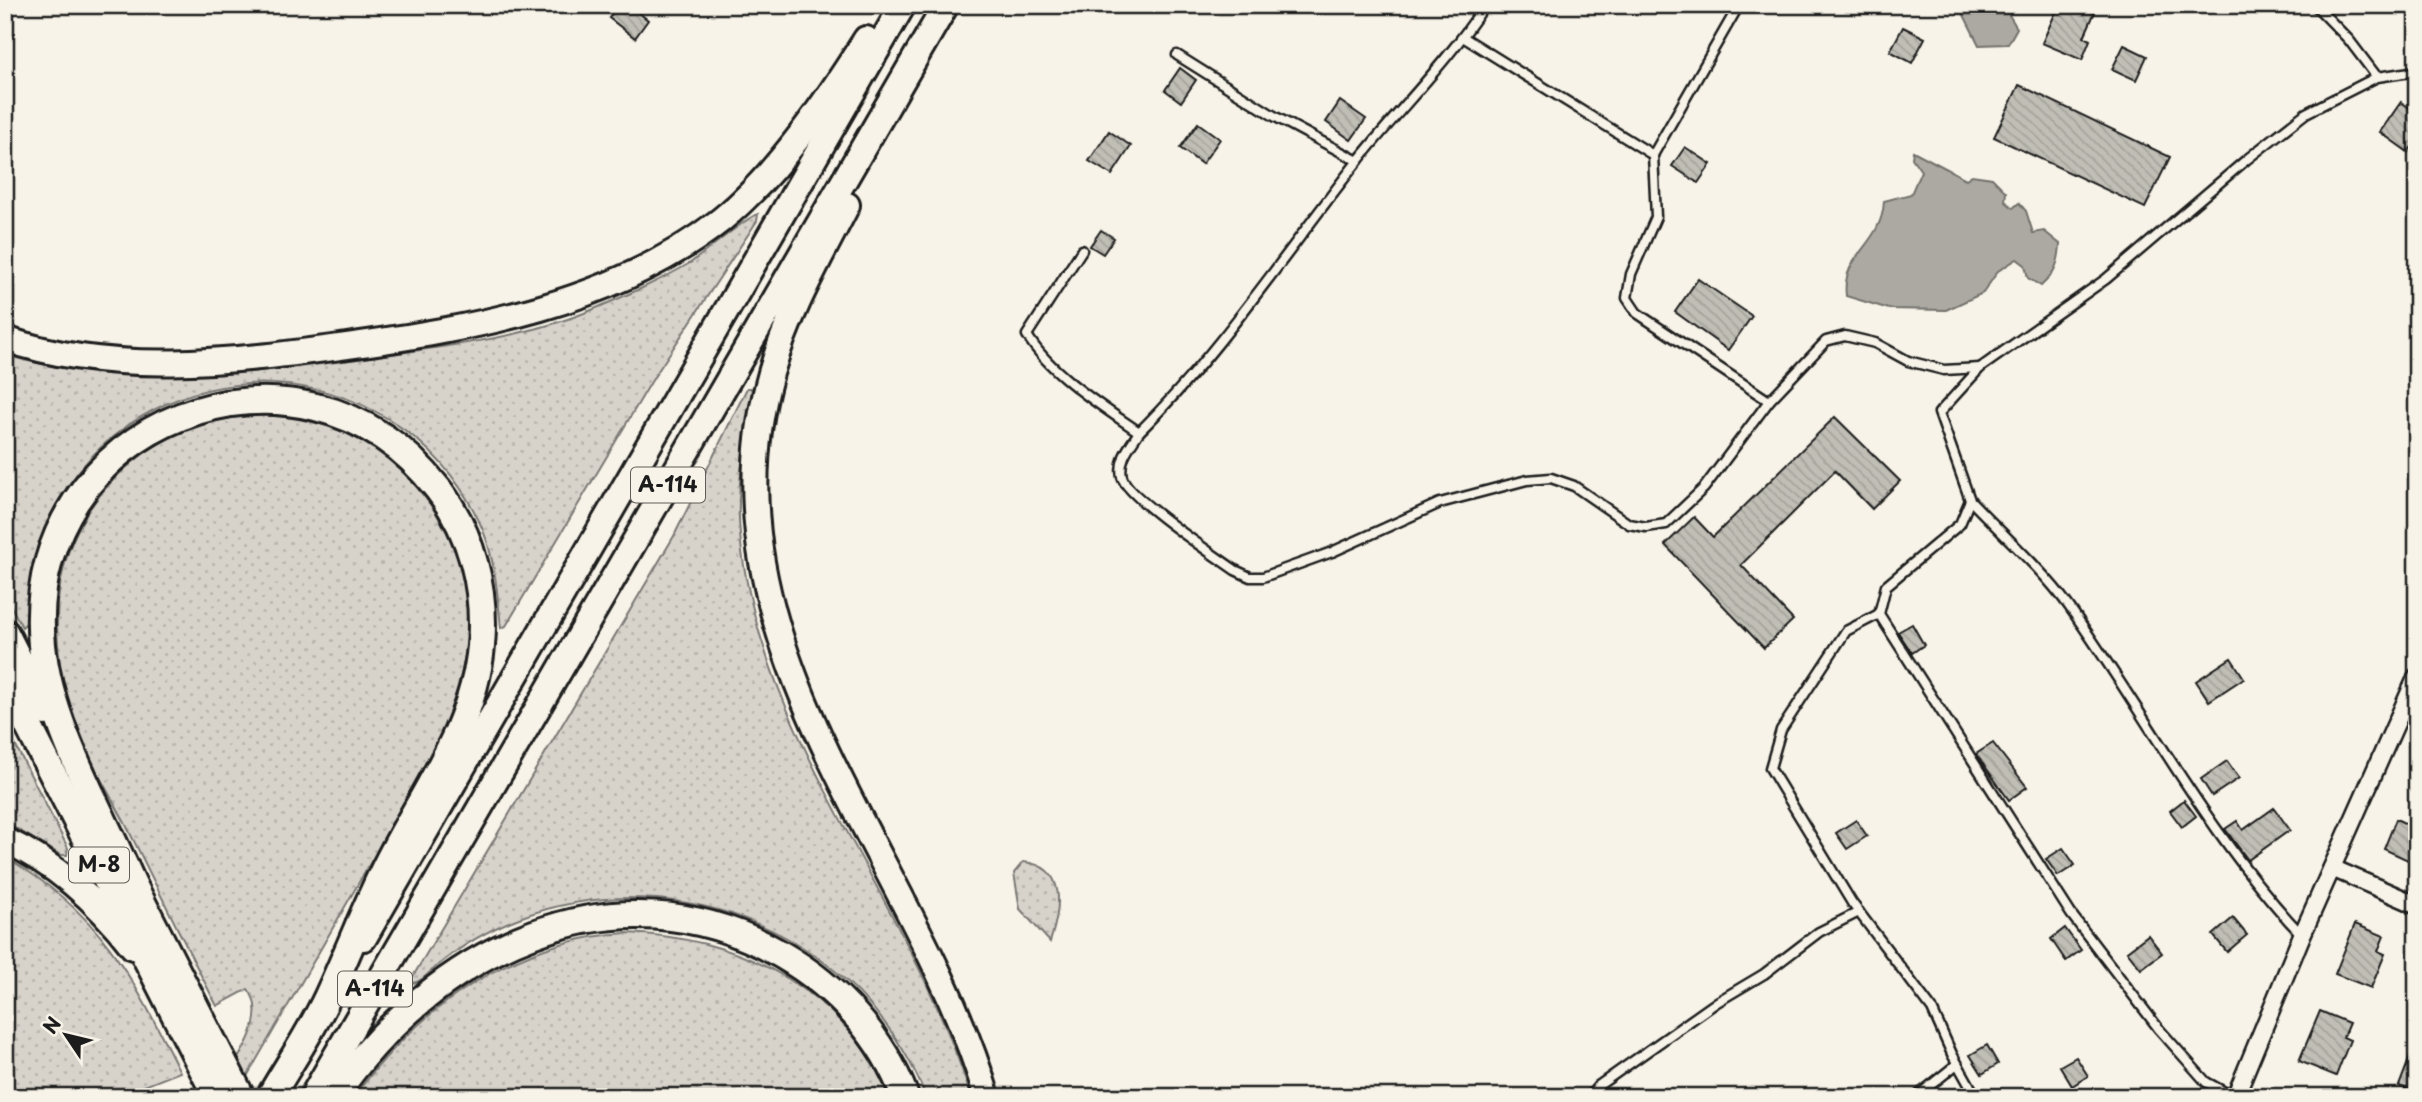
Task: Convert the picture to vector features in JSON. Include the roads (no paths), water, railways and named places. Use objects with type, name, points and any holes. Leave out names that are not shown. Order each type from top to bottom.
[{"type":"highway","points":[[136,892],[73,754],[51,693],[43,646],[42,615],[47,574],[59,534],[79,496],[110,460],[127,445],[172,418],[212,405],[250,400],[310,405],[349,417],[403,451],[430,478],[457,518],[475,566],[482,619],[481,649],[475,678],[452,744],[436,779],[389,859],[325,1003]]},
{"type":"highway","name":"М-8","points":[[5,633],[136,892],[201,1041],[217,1097]]},
{"type":"highway","name":"М-8","points":[[5,680],[201,1041],[241,1097]]},
{"type":"highway","points":[[333,1097],[387,1029],[432,990],[476,960],[512,941],[554,926],[628,916],[686,919],[715,925],[744,936],[792,961],[835,994],[860,1021],[880,1048],[905,1097]]},
{"type":"highway","name":"А-114","points":[[272,1092],[325,1003]]},
{"type":"main road","points":[[5,339],[62,353],[117,360],[179,363],[240,359],[435,332],[508,316],[585,293],[660,259],[694,239],[743,201],[823,101],[886,5]]},
{"type":"main road","name":"А-114","points":[[325,1003],[904,5]]},
{"type":"main road","points":[[948,5],[783,335],[762,416],[756,467],[756,512],[765,581],[790,671],[839,780],[935,959],[974,1052],[987,1097]]},
{"type":"main road","name":"А-114","points":[[312,1097],[948,5]]},
{"type":"main road","points":[[5,840],[70,882],[116,925],[201,1041]]},
{"type":"street","points":[[2235,1097],[2302,935],[2417,676]]},
{"type":"street","points":[[2332,868],[2417,905]]},
{"type":"lane","points":[[1485,5],[1463,37],[1358,161],[1272,273],[1139,432],[1122,457],[1122,478],[1138,498],[1235,570],[1250,577],[1263,577],[1332,552],[1440,503],[1527,480],[1551,478],[1574,486],[1629,524],[1646,527],[1666,524],[1704,488],[1769,401],[1826,341],[1845,336],[1875,343],[1908,362],[1944,370],[1980,368]]},
{"type":"lane","points":[[1739,5],[1653,155],[1656,217],[1631,274],[1628,298],[1637,313],[1769,401]]},
{"type":"lane","points":[[2315,5],[2349,40],[2377,77]]},
{"type":"lane","points":[[1463,37],[1653,155]]},
{"type":"lane","points":[[1177,55],[1274,116],[1358,161]]},
{"type":"lane","points":[[2302,935],[2282,914],[2215,825],[2066,603],[1970,500],[1938,413],[1980,368],[2106,279],[2246,160],[2306,113],[2377,77],[2417,71]]},
{"type":"lane","points":[[1082,250],[1027,335],[1034,347],[1086,394],[1139,432]]},
{"type":"lane","points":[[1970,500],[1960,524],[1886,586],[1879,614],[2071,914],[2159,1029],[2206,1082],[2235,1097]]},
{"type":"lane","points":[[1879,614],[1846,631],[1781,730],[1770,768],[1859,912],[1932,1009],[1957,1064],[1976,1097]]},
{"type":"lane","points":[[1589,1097],[1598,1086],[1717,1002],[1764,974],[1819,932],[1859,912]]},
{"type":"lane","points":[[1916,1097],[1957,1064]]}]
